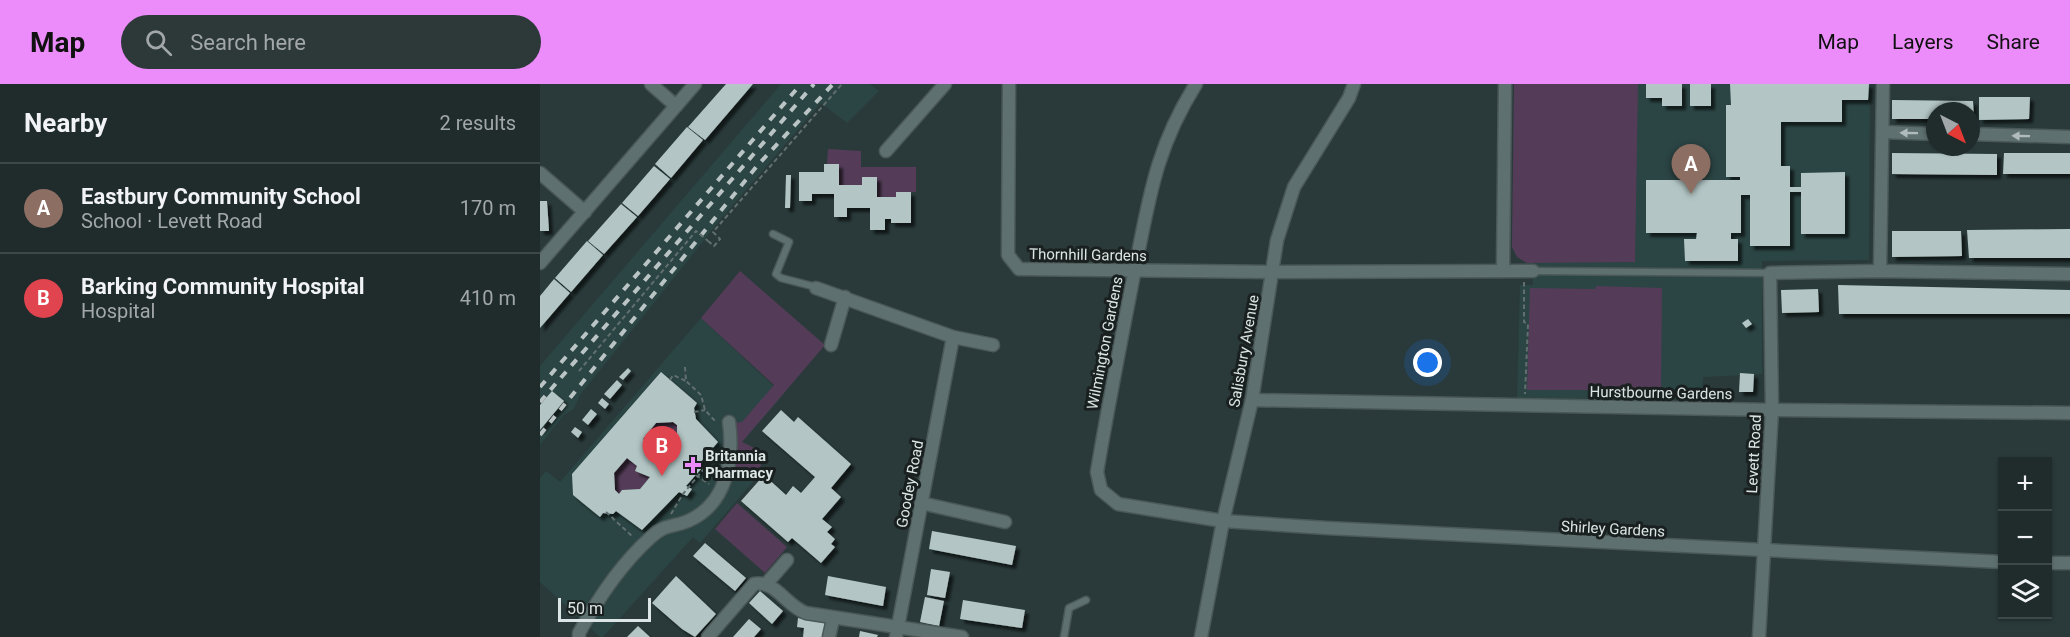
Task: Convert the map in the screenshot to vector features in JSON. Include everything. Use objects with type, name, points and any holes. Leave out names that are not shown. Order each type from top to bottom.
[{"type":"street","points":[[651,84],[676,106]]},
{"type":"street","points":[[540,263],[695,84]]},
{"type":"street","points":[[886,151],[945,84]]},
{"type":"street","name":"Thornhill Gardens","points":[[1009,84],[1008,255],[1019,269],[1134,272],[1529,271]]},
{"type":"street","name":"Wilmington Gardens","points":[[1196,84],[1177,114],[1162,150],[1150,190],[1096,472],[1101,490],[1118,504],[1223,521]]},
{"type":"street","name":"Salisbury Avenue","points":[[1201,637],[1223,521],[1252,400],[1277,240],[1294,187],[1349,98],[1354,84]]},
{"type":"street","points":[[1503,271],[1505,84]]},
{"type":"street","points":[[1880,271],[1883,84]]},
{"type":"street","points":[[1883,132],[1926,134]]},
{"type":"street","points":[[1980,134],[2070,137]]},
{"type":"street","points":[[540,173],[585,212]]},
{"type":"street","points":[[1770,273],[1880,271],[2070,274]]},
{"type":"street","name":"Levett Road","points":[[1759,637],[1772,410],[1770,273]]},
{"type":"street","points":[[816,288],[953,337],[993,345]]},
{"type":"street","points":[[831,345],[845,297]]},
{"type":"street","name":"Goodey Road","points":[[897,631],[953,337]]},
{"type":"street","name":"Hurstbourne Gardens","points":[[1252,400],[2070,413]]},
{"type":"street","points":[[579,637],[587,619],[642,546],[662,528],[676,522],[685,522],[704,512],[720,491],[727,475],[732,446],[725,425]]},
{"type":"street","points":[[921,503],[1005,522]]},
{"type":"street","name":"Shirley Gardens","points":[[1223,521],[1764,552],[1998,562]]},
{"type":"street","points":[[708,637],[754,584],[767,583],[789,562]]},
{"type":"street","points":[[2052,562],[2070,563]]},
{"type":"street","points":[[767,583],[799,610],[897,631],[962,637]]},
{"type":"street","points":[[829,637],[834,619]]},
{"type":"lane","points":[[773,234],[789,242],[776,273],[781,278],[816,288]]},
{"type":"lane","points":[[1529,271],[1770,273]]},
{"type":"lane","points":[[1064,637],[1070,608],[1086,600]]},
{"type":"path","points":[[579,371],[696,231],[714,246],[720,238],[714,233],[763,172],[842,84]]},
{"type":"path","points":[[1525,406],[1528,324],[1524,322],[1529,271]]},
{"type":"path","points":[[685,367],[686,381]]},
{"type":"path","points":[[670,380],[674,375],[686,381],[701,395],[705,410],[725,425]]},
{"type":"path","points":[[694,412],[705,410]]},
{"type":"path","points":[[670,517],[697,475],[721,449]]},
{"type":"path","points":[[697,475],[720,491]]},
{"type":"path","points":[[606,512],[642,546]]},
{"type":"shaded area","points":[[781,84],[870,84],[879,91],[847,123],[821,103],[720,220],[580,395],[574,409],[564,415],[540,445],[540,366]]},
{"type":"shaded area","points":[[1514,84],[1870,84],[1869,260],[1762,261],[1762,374],[1703,377],[1702,399],[1517,401],[1520,285],[1533,285],[1533,263],[1517,257],[1512,247]]},
{"type":"shaded area","points":[[1514,84],[1638,84],[1635,262],[1527,263],[1517,257],[1512,247]]},
{"type":"shaded area","points":[[828,149],[861,151],[861,167],[916,167],[916,192],[896,192],[896,197],[877,197],[876,177],[862,177],[862,185],[839,185],[839,165],[827,164]]},
{"type":"shaded area","points":[[740,271],[825,345],[742,442],[763,452],[759,475],[744,466],[737,478],[734,473],[738,441],[735,423],[742,422],[774,385],[701,318]]},
{"type":"shaded area","points":[[1596,286],[1662,288],[1661,390],[1527,390],[1530,288],[1595,289]]},
{"type":"shaded area","points":[[701,318],[783,395],[742,442],[763,452],[759,475],[700,543],[693,537],[603,637],[600,637],[540,582],[540,478],[546,471],[560,482]]},
{"type":"shaded area","points":[[673,422],[677,425],[677,446],[666,459],[658,452],[659,450],[643,439],[656,423]]},
{"type":"shaded area","points":[[627,458],[637,466],[635,471],[650,477],[640,489],[622,490],[619,494],[615,490],[614,473]]},
{"type":"shaded area","points":[[737,503],[787,547],[765,573],[715,529]]},
{"type":"building","points":[[726,84],[753,84],[705,140],[688,127]]},
{"type":"building","points":[[1646,84],[1682,84],[1682,106],[1662,106],[1662,98],[1646,98]]},
{"type":"building","points":[[1690,84],[1711,84],[1711,106],[1690,106]]},
{"type":"building","points":[[1730,84],[1869,84],[1868,100],[1842,100],[1842,122],[1781,122],[1781,166],[1790,166],[1790,187],[1801,187],[1801,173],[1845,172],[1845,234],[1801,234],[1801,192],[1790,192],[1790,246],[1750,246],[1750,195],[1741,195],[1741,233],[1731,233],[1731,239],[1738,239],[1738,261],[1685,261],[1684,239],[1696,239],[1697,233],[1646,233],[1646,180],[1740,180],[1740,177],[1726,177],[1726,105],[1731,105]]},
{"type":"building","points":[[1979,97],[2030,97],[2029,119],[1980,120]]},
{"type":"building","points":[[1892,100],[1973,101],[1926,102],[1926,119],[1892,119]]},
{"type":"building","points":[[687,127],[703,140],[671,178],[655,164]]},
{"type":"building","points":[[1892,153],[1926,153],[1926,156],[1997,154],[1997,175],[1892,174]]},
{"type":"building","points":[[2004,153],[2070,153],[2070,174],[2003,174]]},
{"type":"building","points":[[824,164],[839,164],[839,185],[862,185],[862,177],[877,177],[877,197],[896,197],[896,192],[911,192],[911,223],[891,223],[891,219],[885,219],[885,230],[870,230],[870,208],[847,208],[847,217],[834,217],[834,194],[812,194],[812,201],[799,201],[799,172],[824,172]]},
{"type":"building","points":[[654,166],[670,179],[638,216],[622,203]]},
{"type":"building","points":[[786,175],[791,175],[790,208],[785,208]]},
{"type":"building","points":[[540,201],[547,201],[549,231],[540,231]]},
{"type":"building","points":[[621,204],[637,217],[604,254],[588,241]]},
{"type":"building","points":[[2070,229],[2070,258],[1969,258],[1967,230]]},
{"type":"building","points":[[1892,231],[1961,231],[1962,256],[1892,257]]},
{"type":"building","points":[[587,241],[603,255],[571,292],[555,278]]},
{"type":"building","points":[[554,279],[570,293],[540,328],[540,296]]},
{"type":"building","points":[[1838,285],[2070,290],[2070,314],[1839,314]]},
{"type":"building","points":[[1818,289],[1819,312],[1782,313],[1781,290]]},
{"type":"building","points":[[1748,319],[1752,324],[1746,328],[1742,323]]},
{"type":"building","points":[[628,368],[631,371],[623,380],[619,377]]},
{"type":"building","points":[[661,372],[697,403],[694,408],[696,419],[718,442],[699,464],[702,468],[686,486],[692,489],[687,496],[679,492],[642,530],[616,511],[613,514],[603,513],[600,517],[573,495],[572,474]],"holes":[[[673,422],[677,425],[677,446],[666,459],[658,452],[659,450],[643,439],[656,423]],[[627,458],[637,466],[635,471],[650,477],[640,489],[622,490],[619,494],[615,490],[614,473]]]},
{"type":"building","points":[[1740,373],[1754,374],[1753,392],[1739,392]]},
{"type":"building","points":[[617,380],[622,385],[610,399],[604,394]]},
{"type":"building","points":[[552,391],[564,401],[540,430],[540,405]]},
{"type":"building","points":[[602,398],[609,404],[605,409],[598,403]]},
{"type":"building","points":[[591,409],[597,414],[588,425],[582,420]]},
{"type":"building","points":[[781,410],[794,422],[798,417],[851,464],[831,488],[841,497],[822,519],[832,527],[827,532],[835,539],[831,544],[835,547],[821,563],[792,538],[788,542],[741,501],[764,475],[786,495],[793,486],[801,493],[815,477],[762,431]]},
{"type":"building","points":[[575,427],[582,432],[578,438],[571,432]]},
{"type":"building","points":[[932,531],[1016,546],[1012,565],[929,549]]},
{"type":"building","points":[[705,543],[746,578],[735,591],[693,556]]},
{"type":"building","points":[[931,569],[950,572],[945,598],[927,595]]},
{"type":"building","points":[[676,576],[716,614],[695,637],[652,603]]},
{"type":"building","points":[[828,576],[886,587],[883,606],[825,595]]},
{"type":"building","points":[[760,591],[783,611],[772,624],[749,603]]},
{"type":"building","points":[[925,597],[944,601],[939,626],[920,622]]},
{"type":"building","points":[[963,600],[1025,610],[1022,628],[960,619]]},
{"type":"building","points":[[798,618],[826,623],[823,637],[803,637],[804,628],[797,627]]},
{"type":"building","points":[[749,619],[761,629],[754,637],[733,637]]},
{"type":"building","points":[[638,626],[650,637],[627,637]]},
{"type":"building","points":[[860,631],[878,635],[877,637],[859,637]]},
{"type":"railway","points":[[540,387],[801,84]]},
{"type":"railway","points":[[540,402],[814,84]]},
{"type":"railway","points":[[540,435],[757,166],[833,84]]},
{"type":"place","name":"Eastbury Community School","points":[[1691,194]]},
{"type":"place","name":"Britannia Pharmacy","points":[[693,465]]},
{"type":"place","name":"Barking Community Hospital","points":[[662,476]]}]
